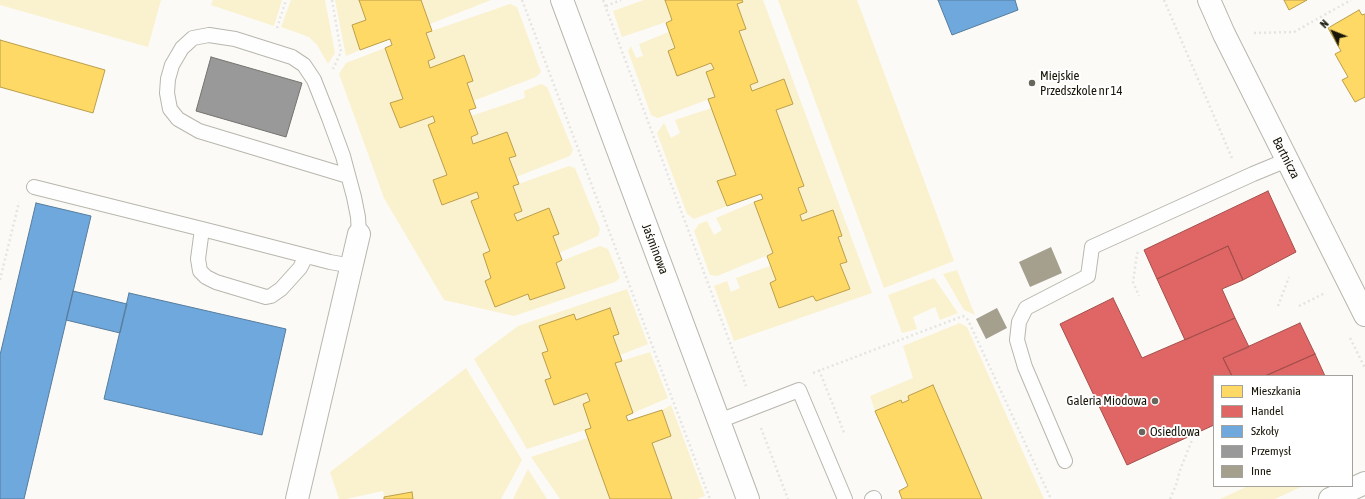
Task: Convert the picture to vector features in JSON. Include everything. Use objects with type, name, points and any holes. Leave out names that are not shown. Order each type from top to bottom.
[{"type":"street","name":"Jaśminowa","points":[[562,0],[748,499]]},
{"type":"street","name":"Bartnicza","points":[[1209,0],[1224,34],[1365,315]]},
{"type":"street","points":[[297,499],[359,234]]},
{"type":"street","points":[[1330,499],[1365,483]]},
{"type":"lane","points":[[348,176],[199,131],[178,119],[170,109],[167,93],[168,80],[172,65],[182,48],[194,38],[209,35],[235,40],[292,57],[304,65],[314,80],[330,118],[343,156],[348,176],[358,217],[359,234]]},
{"type":"lane","points":[[1065,461],[1025,367],[1017,340],[1019,322],[1026,308],[1088,276],[1092,247],[1287,160]]},
{"type":"lane","points":[[34,187],[306,256],[352,266]]},
{"type":"lane","points":[[202,229],[198,259],[200,271],[206,277],[216,282],[266,297],[271,296],[281,289],[300,268],[306,256]]},
{"type":"lane","points":[[719,421],[799,390],[845,499]]},
{"type":"path","points":[[277,31],[286,0]]},
{"type":"path","points":[[330,75],[341,52],[332,0]]},
{"type":"path","points":[[522,0],[710,499]]},
{"type":"path","points":[[603,0],[788,499]]},
{"type":"path","points":[[606,6],[620,0]]},
{"type":"path","points":[[1224,34],[1294,32],[1351,0]]},
{"type":"path","points":[[0,280],[23,184],[34,187]]},
{"type":"path","points":[[1278,306],[1289,277]]},
{"type":"path","points":[[1132,282],[1139,296]]},
{"type":"path","points":[[1299,306],[1327,292]]},
{"type":"path","points":[[812,373],[963,316],[968,320],[1051,499]]},
{"type":"path","points":[[1170,499],[1194,435]]},
{"type":"shaded area","points":[[0,0],[161,0],[148,47],[0,5]]},
{"type":"shaded area","points":[[213,0],[282,0],[274,26],[211,5]]},
{"type":"shaded area","points":[[291,0],[325,0],[335,53],[328,64],[317,45],[309,37],[281,27]]},
{"type":"shaded area","points":[[335,0],[359,0],[366,20],[352,25],[360,50],[346,56]]},
{"type":"shaded area","points":[[421,0],[491,0],[430,24]]},
{"type":"shaded area","points":[[644,0],[665,0],[672,20],[622,37],[613,11]]},
{"type":"shaded area","points":[[743,0],[763,0],[872,293],[734,341],[714,286],[727,281],[731,292],[740,288],[736,278],[770,266],[776,280],[770,283],[780,308],[813,296],[816,301],[850,289],[840,264],[847,262],[838,237],[842,236],[833,210],[802,221],[800,215],[807,212],[798,188],[804,186],[776,110],[793,104],[784,79],[752,91],[750,85],[758,82],[739,31],[746,29],[737,4],[743,2]]},
{"type":"shaded area","points":[[778,0],[857,0],[954,261],[884,288]]},
{"type":"shaded area","points":[[510,4],[517,7],[541,72],[536,77],[473,101],[467,83],[473,81],[464,55],[430,68],[426,33]]},
{"type":"shaded area","points":[[669,32],[675,48],[668,51],[677,75],[711,63],[714,69],[706,73],[715,97],[658,118],[651,115],[628,51],[631,46],[636,58],[643,56],[639,44]]},
{"type":"shaded area","points":[[385,48],[403,99],[391,104],[400,128],[433,116],[435,122],[429,125],[447,175],[433,180],[443,205],[477,192],[479,198],[471,201],[490,251],[483,254],[491,278],[485,281],[495,307],[528,294],[531,300],[565,288],[556,263],[600,246],[608,249],[620,278],[615,282],[514,316],[444,300],[384,198],[339,74],[346,63]]},
{"type":"shaded area","points":[[541,84],[547,87],[573,150],[570,156],[516,177],[509,158],[516,156],[507,132],[473,144],[471,137],[478,134],[471,116],[525,98],[524,91]]},
{"type":"shaded area","points":[[712,108],[736,175],[718,181],[727,206],[694,219],[687,214],[657,133],[664,123],[671,138],[680,133],[675,120]]},
{"type":"shaded area","points":[[569,166],[575,168],[600,229],[598,236],[559,253],[553,236],[558,234],[549,209],[517,221],[514,214],[522,211],[513,186]]},
{"type":"shaded area","points":[[754,202],[773,253],[717,276],[710,275],[694,231],[699,224],[707,221],[714,235],[722,230],[716,218]]},
{"type":"shaded area","points":[[957,270],[975,315],[964,310],[943,274]]},
{"type":"shaded area","points":[[934,278],[958,313],[940,320],[935,307],[913,317],[917,329],[902,333],[888,295]]},
{"type":"shaded area","points":[[627,289],[648,344],[620,355],[613,336],[619,333],[610,308],[576,320],[574,314],[539,326],[548,351],[542,353],[551,378],[545,380],[554,405],[587,393],[590,401],[583,404],[591,428],[527,449],[474,359],[518,326]]},
{"type":"shaded area","points":[[960,323],[967,327],[1044,499],[982,499],[933,386],[908,396],[909,400],[902,403],[901,400],[875,411],[870,396],[913,378],[903,346]]},
{"type":"shaded area","points":[[650,352],[668,398],[633,413],[615,363]]},
{"type":"shaded area","points":[[466,368],[522,460],[501,499],[413,499],[412,492],[384,497],[383,491],[346,499],[339,499],[330,472]]},
{"type":"shaded area","points":[[671,405],[705,496],[697,499],[672,499],[652,443],[671,436],[662,410]]},
{"type":"shaded area","points":[[588,438],[610,499],[560,499],[531,457]]},
{"type":"shaded area","points":[[528,469],[547,499],[513,499]]},
{"type":"shaded area","points":[[1246,487],[1301,487],[1275,499],[1220,499]]},
{"type":"building: Mieszkania","points":[[359,0],[421,0],[432,31],[426,33],[435,58],[428,61],[430,68],[464,55],[473,81],[467,83],[476,108],[469,110],[478,134],[471,137],[473,144],[507,132],[516,156],[509,158],[519,184],[513,186],[522,211],[514,214],[517,221],[549,208],[559,234],[553,236],[562,260],[556,263],[565,288],[530,300],[528,294],[495,307],[485,281],[491,278],[483,254],[490,251],[471,201],[479,198],[477,192],[442,205],[433,180],[447,175],[428,125],[435,122],[433,116],[400,128],[390,103],[403,99],[385,48],[392,45],[390,39],[360,50],[352,25],[366,20]]},
{"type":"building: Mieszkania","points":[[665,0],[742,0],[743,2],[737,4],[746,29],[739,31],[758,82],[750,85],[752,91],[784,79],[793,104],[776,110],[804,186],[798,188],[807,212],[800,215],[802,221],[833,210],[842,236],[838,237],[847,262],[840,264],[850,289],[816,301],[813,296],[779,308],[770,283],[776,280],[767,256],[773,253],[754,202],[763,199],[761,194],[727,206],[717,181],[736,175],[708,99],[715,97],[706,72],[714,69],[711,63],[677,76],[668,51],[675,48],[666,23],[672,20]]},
{"type":"building: Mieszkania","points":[[1284,0],[1307,0],[1289,10]]},
{"type":"building: Mieszkania","points":[[1359,10],[1362,15],[1365,14],[1365,97],[1355,102],[1342,80],[1348,77],[1335,54],[1341,51],[1328,28]]},
{"type":"building: Mieszkania","points":[[0,40],[105,70],[93,113],[0,87]]},
{"type":"building: Mieszkania","points":[[610,308],[619,334],[613,336],[622,361],[615,363],[633,413],[626,416],[628,421],[662,410],[671,436],[652,443],[672,499],[610,499],[585,430],[591,428],[583,404],[590,401],[587,393],[554,405],[545,380],[551,378],[542,353],[548,351],[539,326],[574,314],[576,320]]},
{"type":"building: Mieszkania","points":[[933,385],[982,499],[902,499],[899,491],[908,486],[875,411],[901,400],[902,403],[909,400],[908,396]]},
{"type":"building: Mieszkania","points":[[412,492],[413,499],[384,499],[384,497]]},
{"type":"building: Handel","points":[[1268,191],[1296,252],[1243,280],[1228,246],[1157,279],[1144,250]]},
{"type":"building: Handel","points":[[1228,246],[1243,280],[1222,289],[1235,318],[1185,340],[1157,279]]},
{"type":"building: Handel","name":"Galeria Miodowa","points":[[1113,298],[1142,358],[1235,318],[1249,347],[1223,358],[1232,375],[1213,375],[1213,425],[1127,465],[1060,324]]},
{"type":"building: Handel","points":[[1300,323],[1315,354],[1267,375],[1232,375],[1223,358]]},
{"type":"building: Handel","points":[[1315,354],[1325,375],[1267,375]]},
{"type":"building: Szkoły","points":[[938,0],[1015,0],[1018,10],[952,35]]},
{"type":"building: Szkoły","points":[[36,203],[91,216],[24,499],[0,499],[0,355]]},
{"type":"building: Szkoły","points":[[73,291],[127,304],[120,333],[66,320]]},
{"type":"building: Szkoły","points":[[129,293],[286,329],[262,435],[104,399]]},
{"type":"building: Przemysł","points":[[211,57],[302,83],[286,137],[196,111]]},
{"type":"building: Inne","points":[[1051,247],[1062,273],[1030,287],[1019,262]]},
{"type":"building: Inne","points":[[997,308],[1007,328],[986,339],[976,319]]},
{"type":"place","name":"Miejskie Przedszkole nr 14","points":[[1032,83]]},
{"type":"place","name":"Galeria Miodowa","points":[[1155,401]]},
{"type":"place","name":"Osiedlowa","points":[[1142,432]]}]
